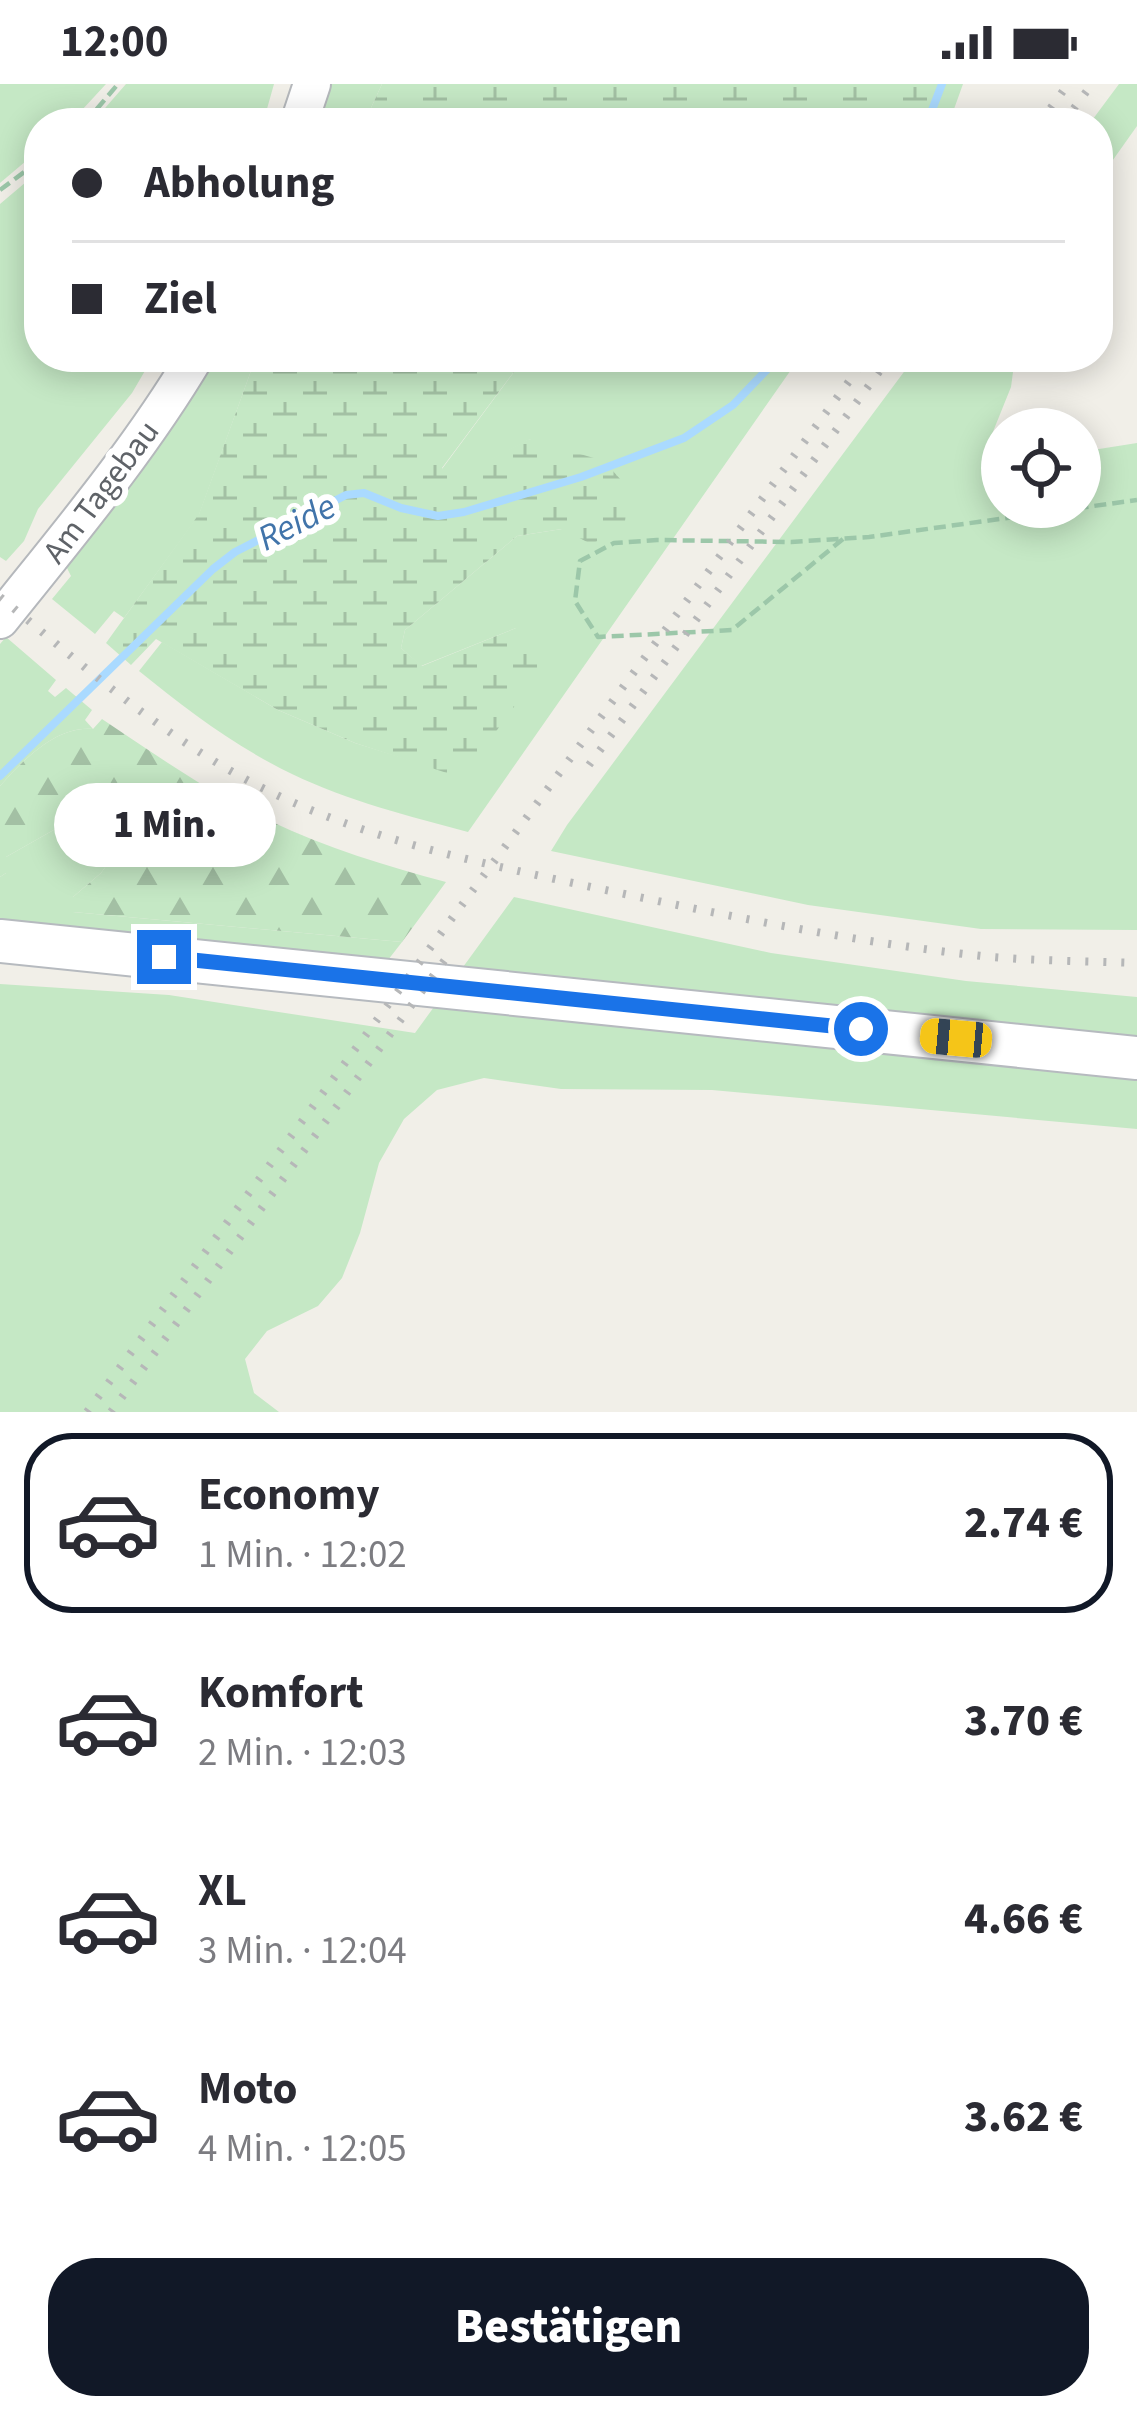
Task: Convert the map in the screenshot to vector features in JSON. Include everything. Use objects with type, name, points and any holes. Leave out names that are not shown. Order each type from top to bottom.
[{"type":"main road","points":[[0,941],[1137,1058]]},
{"type":"street","name":"Am Tagebau","points":[[0,620],[121,466],[186,372]]},
{"type":"path","points":[[98,108],[118,84]]},
{"type":"path","points":[[843,539],[732,630],[598,637],[575,601],[580,561],[614,543],[843,539],[1137,500]]},
{"type":"green space","points":[[0,84],[106,84],[84,108],[24,108],[24,163],[0,183]]},
{"type":"green space","points":[[126,84],[274,84],[267,108],[105,108]]},
{"type":"green space","points":[[326,84],[382,84],[371,108],[318,108]]},
{"type":"green space","points":[[382,84],[963,84],[954,108],[371,108]]},
{"type":"green space","points":[[1119,84],[1137,84],[1137,126],[1113,160],[1113,108],[1101,108]]},
{"type":"green space","points":[[24,184],[24,372],[144,372],[38,509],[24,541],[6,561],[0,557],[0,204]]},
{"type":"green space","points":[[201,372],[251,372],[199,515],[124,618],[114,611],[95,634],[52,599],[71,576],[65,564]]},
{"type":"green space","points":[[251,372],[514,372],[442,468],[451,480],[529,439],[604,461],[629,489],[624,529],[591,544],[562,529],[517,536],[405,630],[401,648],[422,666],[516,628],[533,639],[544,665],[474,762],[450,774],[355,743],[278,710],[156,639],[131,665],[106,643],[199,514]]},
{"type":"green space","points":[[514,372],[790,372],[468,832],[357,800],[292,774],[212,727],[139,671],[162,642],[278,710],[355,743],[451,773],[516,628],[421,666],[401,648],[405,630],[517,536],[562,529],[530,439],[451,481],[442,469]]},
{"type":"green space","points":[[904,372],[1013,372],[1003,408],[981,408],[981,528],[1101,528],[1101,449],[1137,443],[1137,930],[981,929],[808,905],[551,851]]},
{"type":"green space","points":[[6,637],[56,680],[48,691],[55,697],[66,688],[92,710],[85,720],[93,729],[54,738],[0,786],[0,644]]},
{"type":"green space","points":[[102,719],[205,786],[270,821],[357,856],[446,882],[402,942],[73,912],[69,906],[73,897],[101,873],[121,845],[118,825],[101,815],[73,819],[6,857],[6,873],[0,877],[0,786],[54,738],[93,729]]},
{"type":"green space","points":[[102,815],[118,825],[121,845],[101,873],[73,897],[73,912],[402,942],[388,960],[0,923],[0,877],[6,873],[6,857],[73,819]]},
{"type":"green space","points":[[514,897],[771,953],[966,981],[1137,997],[1137,1129],[712,1090],[561,1089],[484,1078],[437,1090],[404,1119],[379,1163],[342,1278],[318,1306],[267,1331],[245,1359],[254,1393],[279,1412],[0,1412],[0,984],[169,995],[415,1033]]},
{"type":"waterway","name":"Reide","points":[[933,108],[942,84]]},
{"type":"waterway","name":"Reide","points":[[0,776],[235,552],[346,495],[364,493],[438,516],[581,477],[684,438],[733,405],[765,372]]},
{"type":"railway","points":[[1051,108],[1068,84]]},
{"type":"railway","points":[[1074,108],[1092,84]]},
{"type":"railway","points":[[87,1412],[856,372]]},
{"type":"railway","points":[[589,765],[879,372]]},
{"type":"railway","points":[[0,597],[120,695],[215,762],[290,801],[375,833],[551,878],[836,935],[982,956],[1137,963]]},
{"type":"railway","points":[[111,1412],[450,953]]},
{"type":"route","points":[[164,957],[861,1029]]}]
